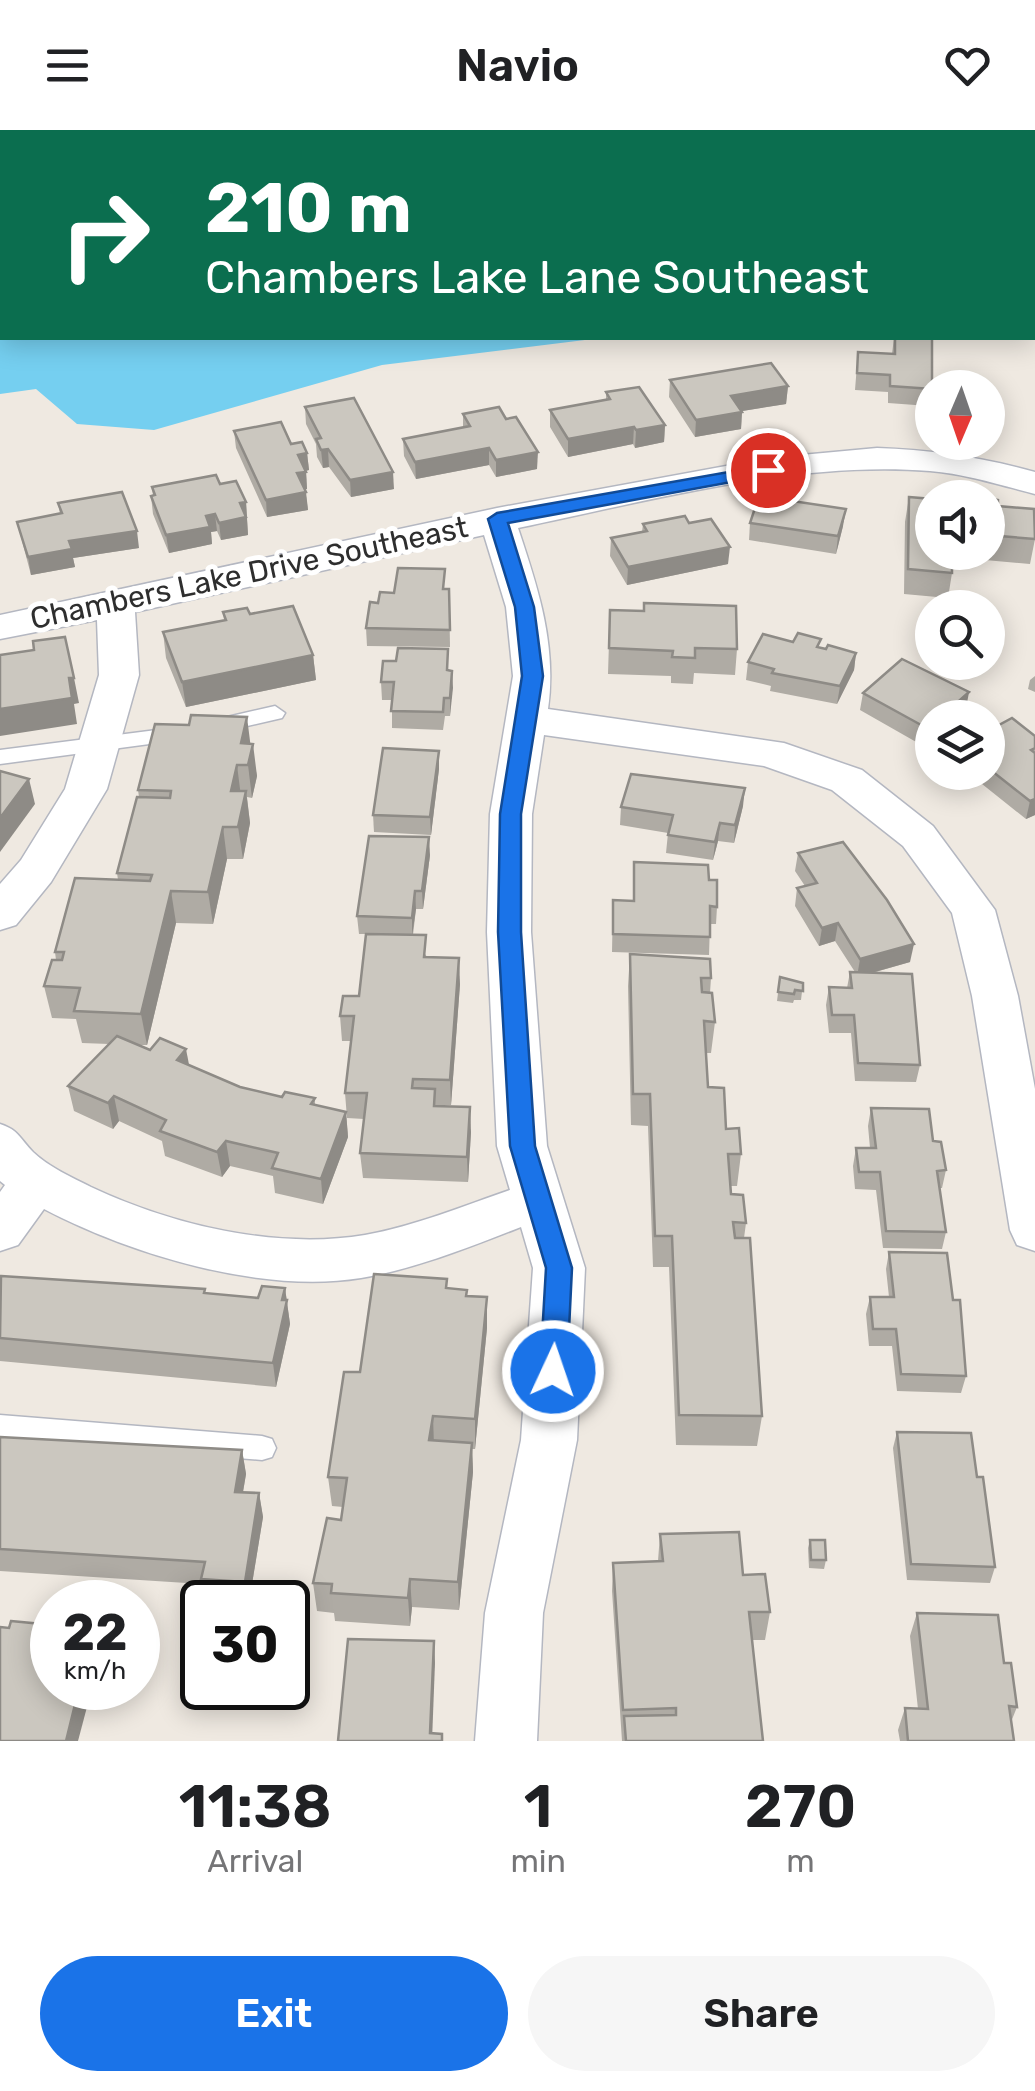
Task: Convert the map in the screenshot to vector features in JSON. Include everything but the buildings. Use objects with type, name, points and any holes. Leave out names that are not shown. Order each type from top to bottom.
[{"type":"street","name":"Chambers Lake Drive Southeast","points":[[0,627],[497,519],[730,476],[846,460],[915,458],[991,466],[1035,482]]},
{"type":"street","points":[[497,519],[525,607],[532,676],[511,814],[509,932],[522,1146],[559,1268],[550,1421],[514,1613],[506,1741]]},
{"type":"street","points":[[0,914],[64,830],[86,788],[119,674],[115,603]]},
{"type":"street","points":[[526,719],[769,754],[846,780],[918,836],[973,910],[995,996],[1035,1230]]},
{"type":"street","points":[[0,1143],[2,1151],[35,1183],[68,1200],[196,1245],[269,1258],[344,1259],[432,1238],[539,1200]]},
{"type":"street","points":[[0,1230],[35,1183]]},
{"type":"lane","points":[[0,757],[98,747],[275,714]]},
{"type":"lane","points":[[0,1427],[262,1448]]},
{"type":"water","points":[[0,340],[585,340],[382,365],[154,430],[77,424],[36,389],[0,394]]},
{"type":"route","points":[[553,1371],[559,1268],[522,1146],[509,932],[511,814],[532,676],[525,607],[497,519],[768,470]]}]
